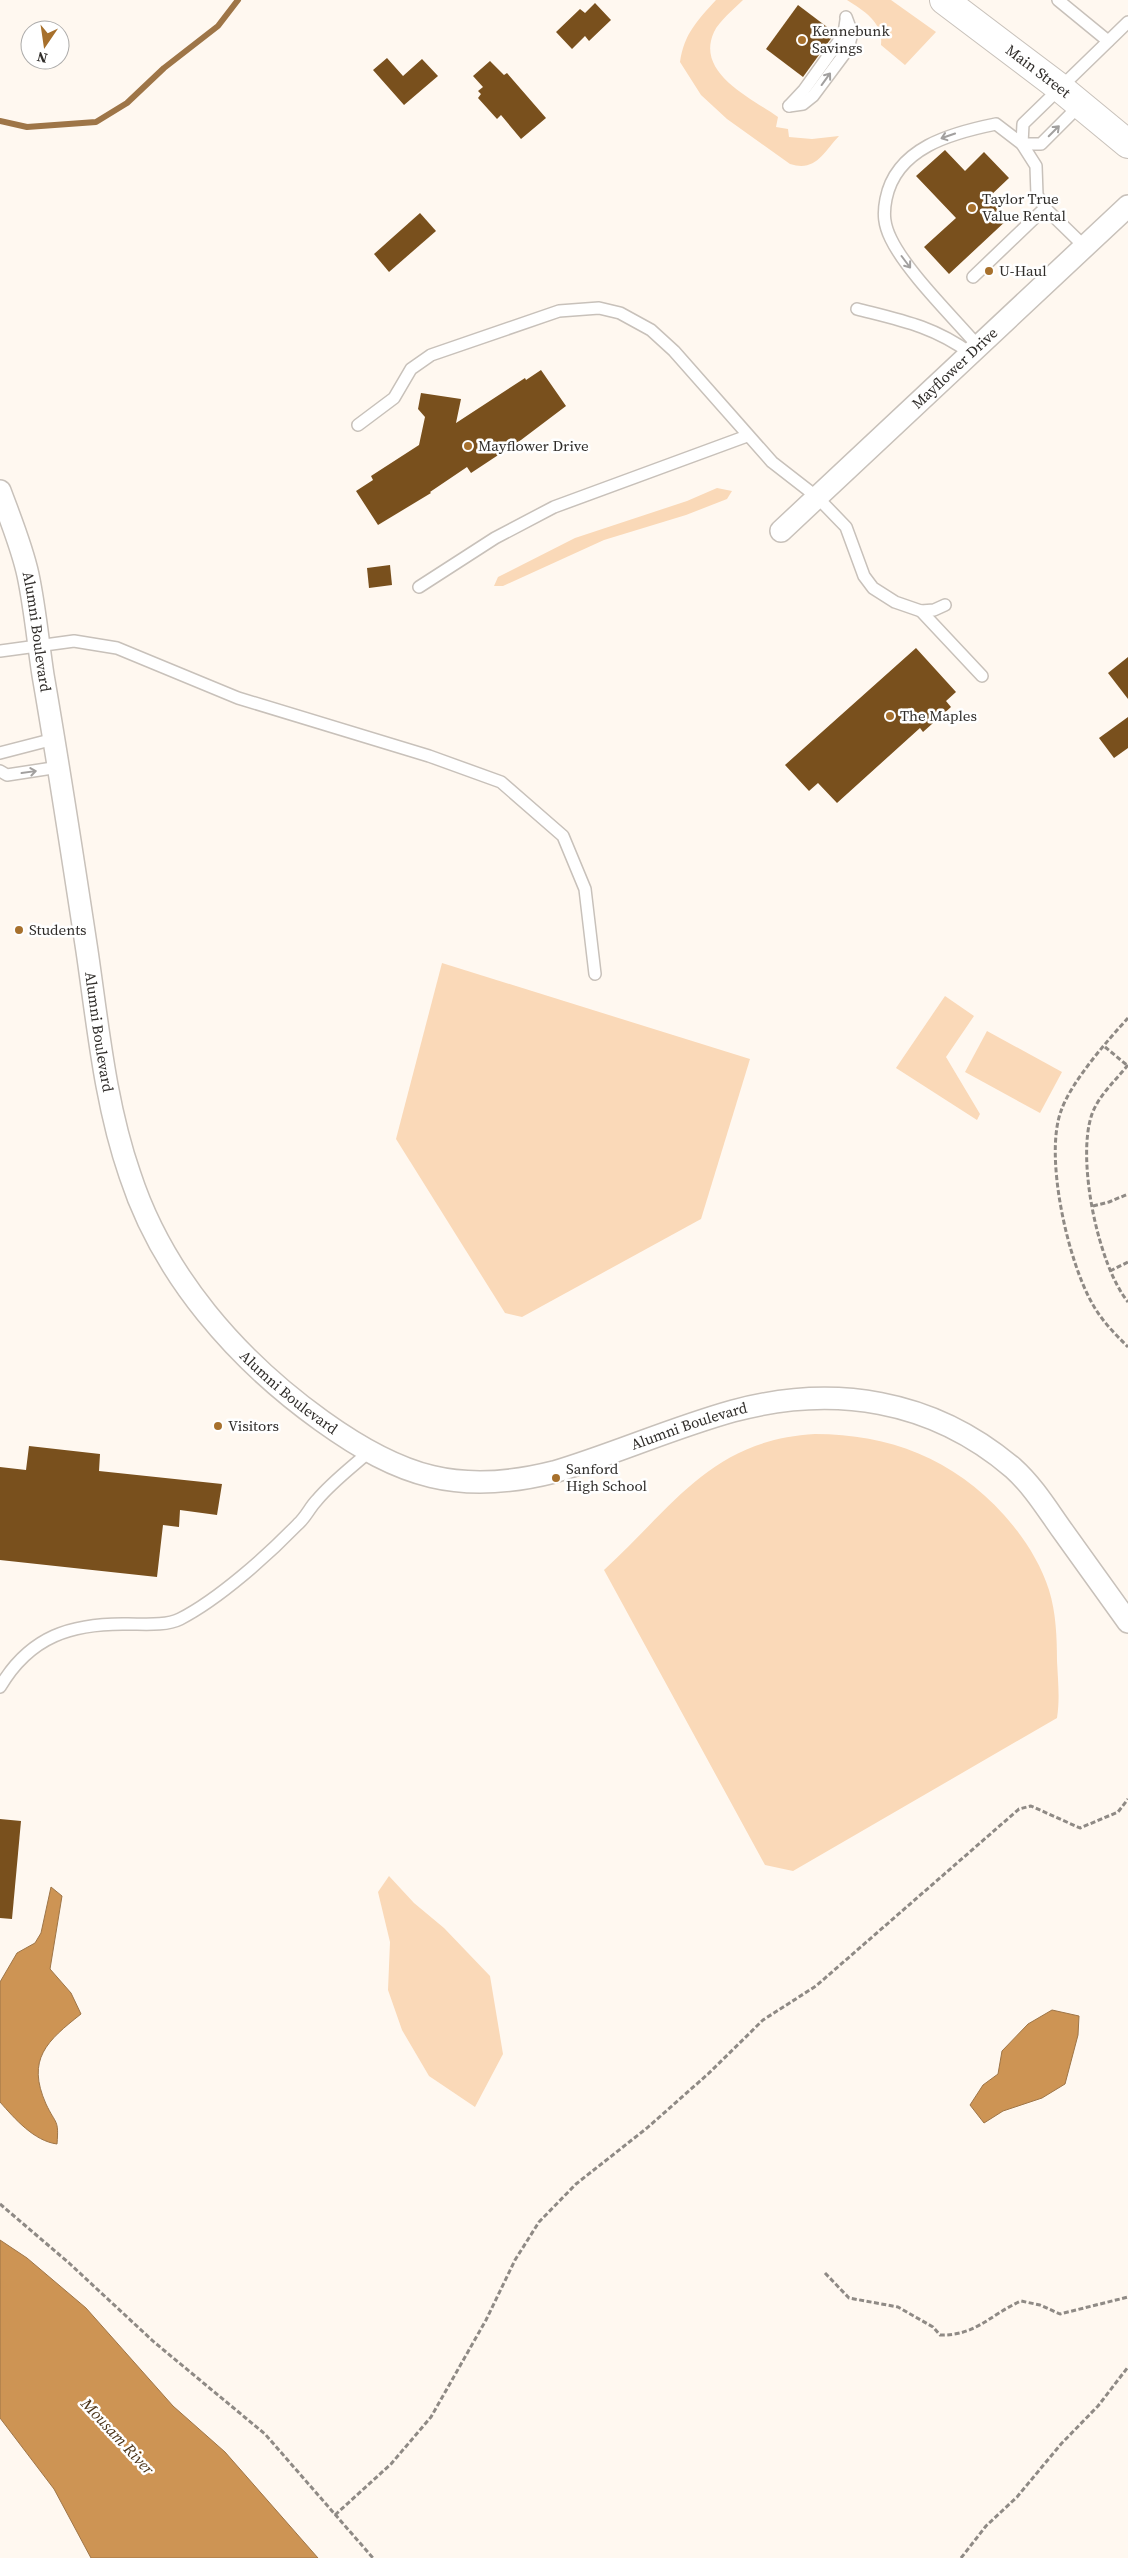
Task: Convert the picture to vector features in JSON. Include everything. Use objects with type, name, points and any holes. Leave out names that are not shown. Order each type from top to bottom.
[{"type":"highway","name":"Main Street","points":[[944,0],[1059,86],[1128,144]]},
{"type":"street","name":"Mayflower Drive","points":[[781,531],[1128,206]]},
{"type":"street","name":"Alumni Boulevard","points":[[0,491],[28,574],[106,1081],[129,1174],[139,1200],[157,1236],[187,1287],[208,1317],[241,1352],[301,1406],[370,1451],[419,1474],[479,1484],[524,1479],[576,1465],[732,1412],[768,1404],[832,1397],[896,1407],[920,1414],[959,1432],[1013,1468],[1032,1488],[1128,1622]]},
{"type":"lane","points":[[1058,0],[1108,41]]},
{"type":"lane","points":[[788,106],[803,104],[813,96],[848,49],[852,33],[846,17]]},
{"type":"lane","points":[[1022,144],[1023,124],[1059,86],[1128,22]]},
{"type":"lane","points":[[1022,144],[1041,144],[1081,104]]},
{"type":"lane","points":[[974,350],[896,249],[884,220],[889,185],[908,159],[938,140],[996,124],[1022,144],[1036,166],[1037,195],[1044,208],[1084,246]]},
{"type":"lane","points":[[973,277],[1044,208]]},
{"type":"lane","points":[[358,425],[394,398],[411,369],[431,355],[559,311],[599,308],[620,313],[651,330],[679,357],[772,462],[817,497],[846,527],[864,576],[873,588],[895,602],[921,612],[982,676]]},
{"type":"lane","points":[[857,309],[922,326],[974,350]]},
{"type":"lane","points":[[419,587],[495,538],[554,508],[747,436]]},
{"type":"lane","points":[[921,612],[934,610],[945,605]]},
{"type":"lane","points":[[0,651],[38,644],[74,641],[117,648],[238,698],[429,756],[501,782],[563,836],[585,889],[595,974]]},
{"type":"lane","points":[[0,753],[54,739]]},
{"type":"lane","points":[[0,771],[7,775],[59,768]]},
{"type":"lane","points":[[0,1687],[31,1648],[61,1633],[87,1625],[155,1624],[179,1619],[222,1590],[268,1553],[300,1522],[317,1499],[370,1451]]},
{"type":"path","points":[[1128,1018],[1082,1076],[1061,1110],[1057,1124],[1058,1174],[1069,1248],[1092,1304],[1128,1347]]},
{"type":"path","points":[[1105,1048],[1128,1066],[1100,1098],[1087,1133],[1093,1206],[1103,1251],[1110,1271],[1128,1302]]},
{"type":"path","points":[[1093,1206],[1128,1194]]},
{"type":"path","points":[[1110,1271],[1128,1262]]},
{"type":"path","points":[[335,2515],[391,2464],[431,2417],[486,2320],[515,2260],[539,2222],[576,2184],[647,2128],[708,2074],[763,2020],[816,1986],[1019,1809],[1032,1806],[1080,1828],[1118,1812],[1128,1799]]},
{"type":"path","points":[[0,2204],[69,2263],[154,2342],[264,2434],[373,2558]]},
{"type":"path","points":[[825,2274],[849,2298],[898,2307],[933,2327],[940,2335],[956,2335],[974,2329],[1021,2301],[1040,2305],[1060,2314],[1128,2297]]},
{"type":"path","points":[[961,2558],[986,2526],[1017,2498],[1061,2444],[1098,2406],[1128,2367]]},
{"type":"shaded area","points":[[716,0],[743,0],[723,19],[714,32],[710,47],[712,60],[719,72],[741,93],[778,117],[776,127],[788,129],[789,137],[812,139],[839,136],[813,163],[799,166],[790,164],[727,119],[701,95],[680,62],[685,43],[692,28]]},
{"type":"shaded area","points":[[847,0],[891,0],[936,32],[905,65],[881,45],[879,30],[871,18]]},
{"type":"shaded area","points":[[717,488],[732,491],[727,499],[686,515],[604,540],[503,586],[494,586],[498,577],[575,538],[687,501]]},
{"type":"shaded area","points":[[442,963],[750,1059],[701,1219],[522,1317],[505,1313],[396,1139]]},
{"type":"shaded area","points":[[945,996],[974,1016],[946,1057],[980,1114],[977,1120],[896,1068]]},
{"type":"shaded area","points":[[987,1031],[1062,1072],[1040,1113],[965,1072]]},
{"type":"shaded area","points":[[815,1434],[869,1439],[919,1454],[942,1465],[964,1479],[985,1495],[1004,1515],[1030,1550],[1041,1569],[1049,1590],[1056,1625],[1058,1704],[1057,1718],[793,1871],[765,1865],[604,1570],[674,1500],[721,1463],[748,1449],[779,1439]]},
{"type":"shaded area","points":[[389,1876],[414,1903],[444,1928],[490,1976],[503,2054],[475,2107],[429,2076],[402,2030],[388,1990],[390,1942],[378,1892]]},
{"type":"water","points":[[51,1887],[62,1896],[50,1969],[71,1993],[81,2014],[50,2042],[43,2052],[39,2063],[40,2088],[57,2126],[57,2144],[40,2139],[33,2134],[0,2102],[0,1982],[17,1953],[35,1943],[41,1933]]},
{"type":"water","points":[[1052,2010],[1079,2016],[1078,2035],[1065,2084],[1042,2098],[1003,2111],[984,2123],[970,2105],[983,2085],[998,2074],[1002,2051],[1028,2024]]},
{"type":"water","name":"Mousam River","points":[[0,2240],[27,2258],[86,2308],[173,2406],[225,2452],[318,2558],[91,2558],[54,2489],[0,2418]]},
{"type":"building","points":[[595,3],[611,20],[589,41],[585,36],[572,49],[556,32],[580,9],[585,13]]},
{"type":"building","name":"Kennebunk Savings","points":[[798,5],[835,33],[803,77],[766,49]]},
{"type":"building","points":[[387,58],[403,76],[422,59],[438,76],[404,105],[373,70]]},
{"type":"building","points":[[490,61],[504,75],[507,73],[546,118],[521,139],[501,115],[497,119],[478,98],[481,94],[478,91],[483,87],[473,76]]},
{"type":"building","name":"Taylor True Value Rental","points":[[945,150],[965,171],[984,152],[1009,178],[989,197],[1009,218],[949,274],[924,247],[956,218],[916,176]]},
{"type":"building","points":[[420,213],[436,231],[389,272],[374,254]]},
{"type":"building","name":"Mayflower Drive","points":[[541,370],[566,406],[521,440],[471,473],[467,467],[431,493],[378,525],[356,491],[373,480],[371,476],[419,445],[425,417],[418,409],[421,393],[461,399],[456,423],[525,378],[526,380]]},
{"type":"building","points":[[390,565],[392,585],[369,588],[367,568]]},
{"type":"building","name":"The Maples","points":[[916,648],[956,692],[946,701],[951,707],[923,732],[920,728],[837,803],[818,783],[809,791],[785,765]]},
{"type":"building","points":[[1128,657],[1128,699],[1108,673]]},
{"type":"building","points":[[1128,717],[1128,748],[1114,758],[1099,738]]},
{"type":"building","points":[[29,1446],[100,1454],[99,1471],[222,1484],[217,1515],[180,1510],[179,1527],[163,1525],[157,1577],[0,1560],[0,1467],[26,1470]]},
{"type":"building","points":[[0,1819],[21,1821],[12,1919],[0,1918]]},
{"type":"waterway","points":[[0,121],[27,127],[96,122],[127,103],[164,68],[218,26],[238,0]]},
{"type":"place","name":"Kennebunk Savings","points":[[802,40]]},
{"type":"place","name":"Taylor True Value Rental","points":[[972,208]]},
{"type":"place","name":"U-Haul","points":[[989,271]]},
{"type":"place","name":"Mayflower Drive","points":[[468,446]]},
{"type":"place","name":"The Maples","points":[[890,716]]},
{"type":"place","name":"Students","points":[[19,930]]},
{"type":"place","name":"Visitors","points":[[218,1426]]},
{"type":"place","name":"Sanford High School","points":[[556,1478]]}]
